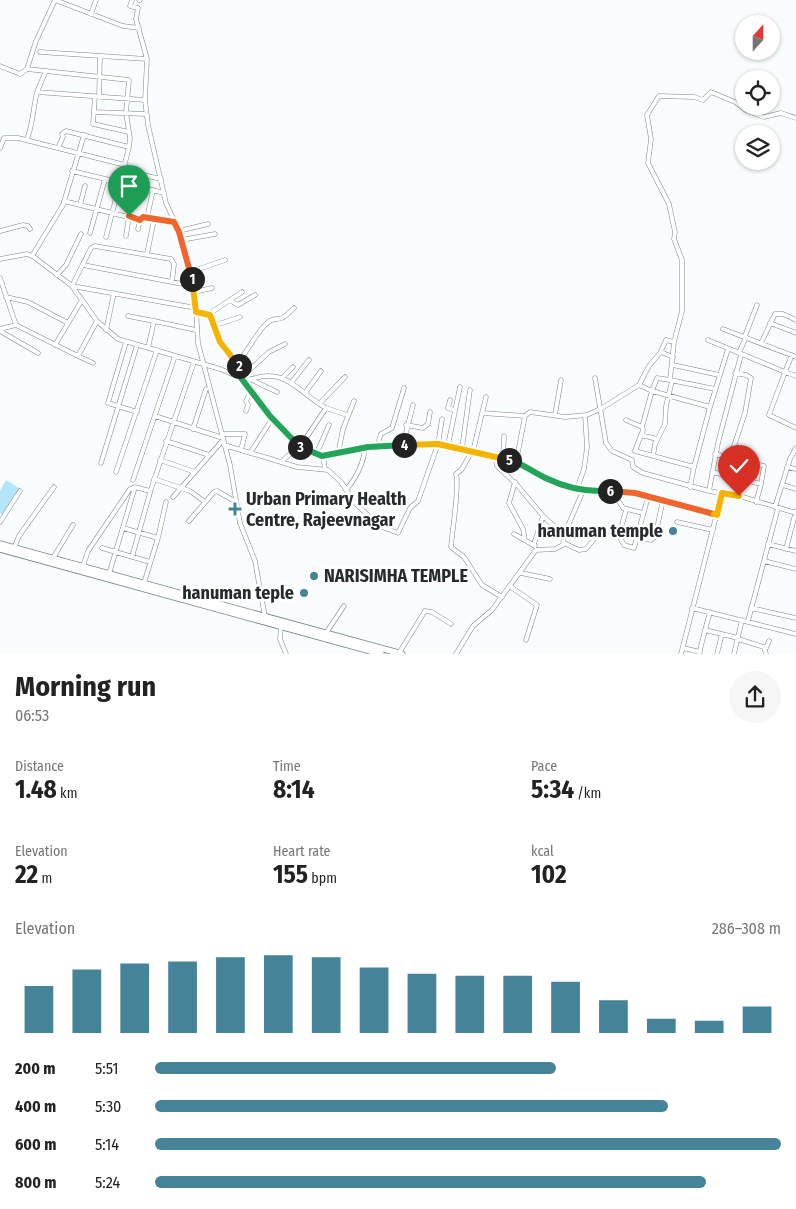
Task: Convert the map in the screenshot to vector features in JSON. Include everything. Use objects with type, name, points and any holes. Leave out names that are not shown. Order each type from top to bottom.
[{"type":"highway","points":[[0,544],[144,583],[264,619],[281,626],[382,654]]},
{"type":"highway","points":[[0,549],[401,654]]},
{"type":"street","points":[[0,66],[20,74],[27,69],[36,41],[55,0],[127,27],[139,28]]},
{"type":"street","points":[[91,14],[96,0]]},
{"type":"street","points":[[132,0],[130,6],[138,8],[136,20],[147,59],[146,114],[164,193],[179,232],[190,272],[196,310],[196,330],[203,364],[223,439],[240,523],[255,561],[264,619]]},
{"type":"street","points":[[40,52],[147,59]]},
{"type":"street","points":[[100,56],[100,78],[93,124],[129,132]]},
{"type":"street","points":[[27,69],[100,78],[128,79],[126,114],[129,147],[106,237]]},
{"type":"street","points":[[26,140],[32,126],[32,111],[37,92],[45,72]]},
{"type":"street","points":[[37,92],[145,100]]},
{"type":"street","points":[[652,456],[657,439],[665,424],[673,365],[674,342],[682,311],[682,260],[674,239],[675,232],[669,204],[648,163],[651,139],[647,116],[654,102],[662,96],[703,100],[712,92],[754,114],[765,117],[781,114],[796,118]]},
{"type":"street","points":[[94,112],[146,114]]},
{"type":"street","points":[[58,148],[64,131],[129,147]]},
{"type":"street","points":[[32,256],[57,216],[64,200],[84,135]]},
{"type":"street","points":[[0,148],[6,138],[26,140],[125,165]]},
{"type":"street","points":[[122,170],[161,179]]},
{"type":"street","points":[[72,171],[164,193]]},
{"type":"street","points":[[90,233],[105,179]]},
{"type":"street","points":[[80,205],[85,186]]},
{"type":"street","points":[[147,218],[153,190]]},
{"type":"street","points":[[64,200],[140,220]]},
{"type":"street","points":[[126,236],[129,216]]},
{"type":"street","points":[[138,229],[142,217],[174,222]]},
{"type":"street","points":[[147,254],[154,220]]},
{"type":"street","points":[[179,232],[208,224]]},
{"type":"street","points":[[0,231],[25,225],[30,229]]},
{"type":"street","points":[[57,275],[66,265],[81,234]]},
{"type":"street","points":[[181,240],[215,234]]},
{"type":"street","points":[[72,286],[93,246],[173,260],[172,282]]},
{"type":"street","points":[[0,259],[27,254],[32,256],[72,286],[97,321],[106,330],[126,342],[203,364],[242,380],[272,419],[300,447],[316,455],[338,454],[377,446],[448,445],[516,462],[547,479],[583,491],[619,491],[663,500],[717,515]]},
{"type":"street","points":[[190,272],[225,260]]},
{"type":"street","points":[[83,265],[193,286]]},
{"type":"street","points":[[0,278],[16,325],[93,363]]},
{"type":"street","points":[[72,286],[114,293],[208,314],[223,348],[246,373]]},
{"type":"street","points":[[194,292],[212,288]]},
{"type":"street","points":[[208,314],[242,292]]},
{"type":"street","points":[[106,330],[114,293]]},
{"type":"street","points":[[230,300],[238,305],[255,295]]},
{"type":"street","points":[[6,297],[28,302],[68,323]]},
{"type":"street","points":[[56,345],[82,300]]},
{"type":"street","points":[[709,491],[715,454],[735,373],[745,337],[757,305]]},
{"type":"street","points":[[236,363],[266,323],[271,319],[282,318],[294,308]]},
{"type":"street","points":[[761,343],[773,315],[778,313],[796,320]]},
{"type":"street","points":[[128,316],[196,330]]},
{"type":"street","points":[[214,326],[240,317]]},
{"type":"street","points":[[78,356],[97,321]]},
{"type":"street","points":[[148,348],[154,321]]},
{"type":"street","points":[[770,323],[796,333]]},
{"type":"street","points":[[0,330],[16,325]]},
{"type":"street","points":[[723,329],[794,356],[785,372],[769,415],[796,428]]},
{"type":"street","points":[[0,330],[38,353]]},
{"type":"street","points":[[516,462],[525,416],[530,412],[566,417],[585,415],[602,408],[639,385],[649,366],[661,352],[666,340],[674,342]]},
{"type":"street","points":[[708,340],[796,376]]},
{"type":"street","points":[[126,342],[108,403],[137,412]]},
{"type":"street","points":[[242,380],[246,373],[269,352],[285,344]]},
{"type":"street","points":[[101,463],[137,345]]},
{"type":"street","points":[[690,487],[719,374],[728,349]]},
{"type":"street","points":[[116,472],[157,350]]},
{"type":"street","points":[[661,352],[673,357]]},
{"type":"street","points":[[133,480],[175,356]]},
{"type":"street","points":[[292,384],[308,360]]},
{"type":"street","points":[[132,556],[166,441],[194,362]]},
{"type":"street","points":[[673,365],[719,374]]},
{"type":"street","points":[[283,377],[293,367]]},
{"type":"street","points":[[305,394],[321,371]]},
{"type":"street","points":[[730,458],[745,412],[751,378],[735,373]]},
{"type":"street","points":[[242,380],[260,376],[283,377],[319,404],[347,415]]},
{"type":"street","points":[[319,404],[346,377]]},
{"type":"street","points":[[595,378],[602,408],[604,438],[610,450],[631,460],[633,467],[643,473],[690,487],[722,493],[796,512],[786,549]]},
{"type":"street","points":[[694,467],[635,451],[657,378],[715,389]]},
{"type":"street","points":[[250,379],[277,392]]},
{"type":"street","points":[[555,416],[560,398],[561,380]]},
{"type":"street","points":[[639,385],[669,397],[710,407]]},
{"type":"street","points":[[448,445],[460,387]]},
{"type":"street","points":[[377,446],[381,434],[392,428],[404,388]]},
{"type":"street","points":[[193,429],[206,389]]},
{"type":"street","points":[[462,448],[470,390]]},
{"type":"street","points":[[246,411],[248,406],[246,401],[251,391]]},
{"type":"street","points":[[486,396],[472,451],[462,469],[456,474],[458,482],[451,547],[464,557],[482,585],[502,597]]},
{"type":"street","points":[[450,400],[448,408],[454,410]]},
{"type":"street","points":[[338,454],[340,435],[354,401]]},
{"type":"street","points":[[403,445],[412,405]]},
{"type":"street","points":[[281,462],[300,447],[326,408]]},
{"type":"street","points":[[406,425],[423,428],[428,424],[430,412]]},
{"type":"street","points":[[482,413],[525,416]]},
{"type":"street","points":[[577,489],[584,468],[587,447],[585,415]]},
{"type":"street","points":[[155,416],[223,439],[250,453],[302,468],[325,469],[336,477],[356,504],[373,520],[398,533],[410,508],[418,501],[438,444],[442,419]]},
{"type":"street","points":[[250,453],[272,419]]},
{"type":"street","points":[[626,420],[642,427]]},
{"type":"street","points":[[316,455],[329,424]]},
{"type":"street","points":[[173,498],[223,439],[244,434],[241,450]]},
{"type":"street","points":[[641,435],[657,439]]},
{"type":"street","points":[[503,458],[504,436]]},
{"type":"street","points":[[166,441],[209,455]]},
{"type":"street","points":[[346,490],[356,477],[365,456],[365,447]]},
{"type":"street","points":[[748,621],[787,467],[796,448]]},
{"type":"street","points":[[715,454],[764,466],[756,502]]},
{"type":"street","points":[[323,456],[325,469]]},
{"type":"street","points":[[494,456],[497,466],[515,482],[542,516],[564,535]]},
{"type":"street","points":[[160,460],[195,472]]},
{"type":"street","points":[[787,467],[796,469]]},
{"type":"street","points":[[712,472],[761,484]]},
{"type":"street","points":[[154,479],[193,492],[205,502]]},
{"type":"street","points":[[515,482],[509,503],[523,528],[525,540]]},
{"type":"street","points":[[783,485],[796,489]]},
{"type":"street","points":[[14,548],[19,536],[54,487]]},
{"type":"street","points":[[82,566],[88,551],[130,488],[135,487],[150,492]]},
{"type":"street","points":[[109,574],[135,487]]},
{"type":"street","points":[[0,522],[20,491]]},
{"type":"street","points":[[189,522],[216,491],[236,502]]},
{"type":"street","points":[[564,543],[564,535],[583,491]]},
{"type":"street","points":[[619,491],[620,504],[626,510],[643,513]]},
{"type":"street","points":[[681,654],[722,493]]},
{"type":"street","points":[[626,510],[619,530],[619,536],[624,545],[634,548],[648,497]]},
{"type":"street","points":[[638,537],[651,540],[655,537],[663,500]]},
{"type":"street","points":[[144,583],[158,538],[166,502]]},
{"type":"street","points":[[536,550],[534,544],[542,516]]},
{"type":"street","points":[[677,522],[713,530]]},
{"type":"street","points":[[53,558],[73,525]]},
{"type":"street","points":[[123,528],[158,538]]},
{"type":"street","points":[[564,543],[578,550],[586,549],[599,533],[619,530]]},
{"type":"street","points":[[514,534],[534,544]]},
{"type":"street","points":[[536,550],[555,549],[564,543]]},
{"type":"street","points":[[768,544],[796,551]]},
{"type":"street","points":[[102,548],[150,562]]},
{"type":"street","points":[[456,654],[473,626],[487,615],[502,597],[536,550]]},
{"type":"street","points":[[764,561],[796,569]]},
{"type":"street","points":[[521,573],[550,579]]},
{"type":"street","points":[[511,586],[537,605],[526,640]]},
{"type":"street","points":[[326,633],[344,606]]},
{"type":"street","points":[[692,608],[796,634]]},
{"type":"street","points":[[751,608],[796,618]]},
{"type":"street","points":[[401,654],[425,611],[432,612],[451,624]]},
{"type":"street","points":[[683,648],[699,653],[710,612]]},
{"type":"street","points":[[734,654],[742,620]]},
{"type":"street","points":[[281,626],[280,639],[286,654]]},
{"type":"street","points":[[705,630],[738,638],[766,648]]},
{"type":"street","points":[[716,654],[722,634]]},
{"type":"street","points":[[766,654],[769,641]]},
{"type":"shaded area","points":[[6,480],[19,488],[2,515],[0,513],[0,491]]},
{"type":"place","name":"Urban Primary Health Centre, Rajeevnagar","points":[[235,509]]},
{"type":"place","name":"hanuman temple","points":[[673,531]]},
{"type":"place","name":"NARISIMHA TEMPLE","points":[[314,576]]},
{"type":"place","name":"hanuman teple","points":[[304,593]]},
{"type":"route","points":[[129,216],[140,220],[143,217],[174,222],[179,232],[191,276],[196,312],[210,315],[216,335],[223,348],[246,373],[241,378],[270,416],[292,440],[311,454],[332,456],[377,446],[438,444],[516,462],[554,482],[584,491],[627,492],[717,515],[722,493],[739,496]]}]
